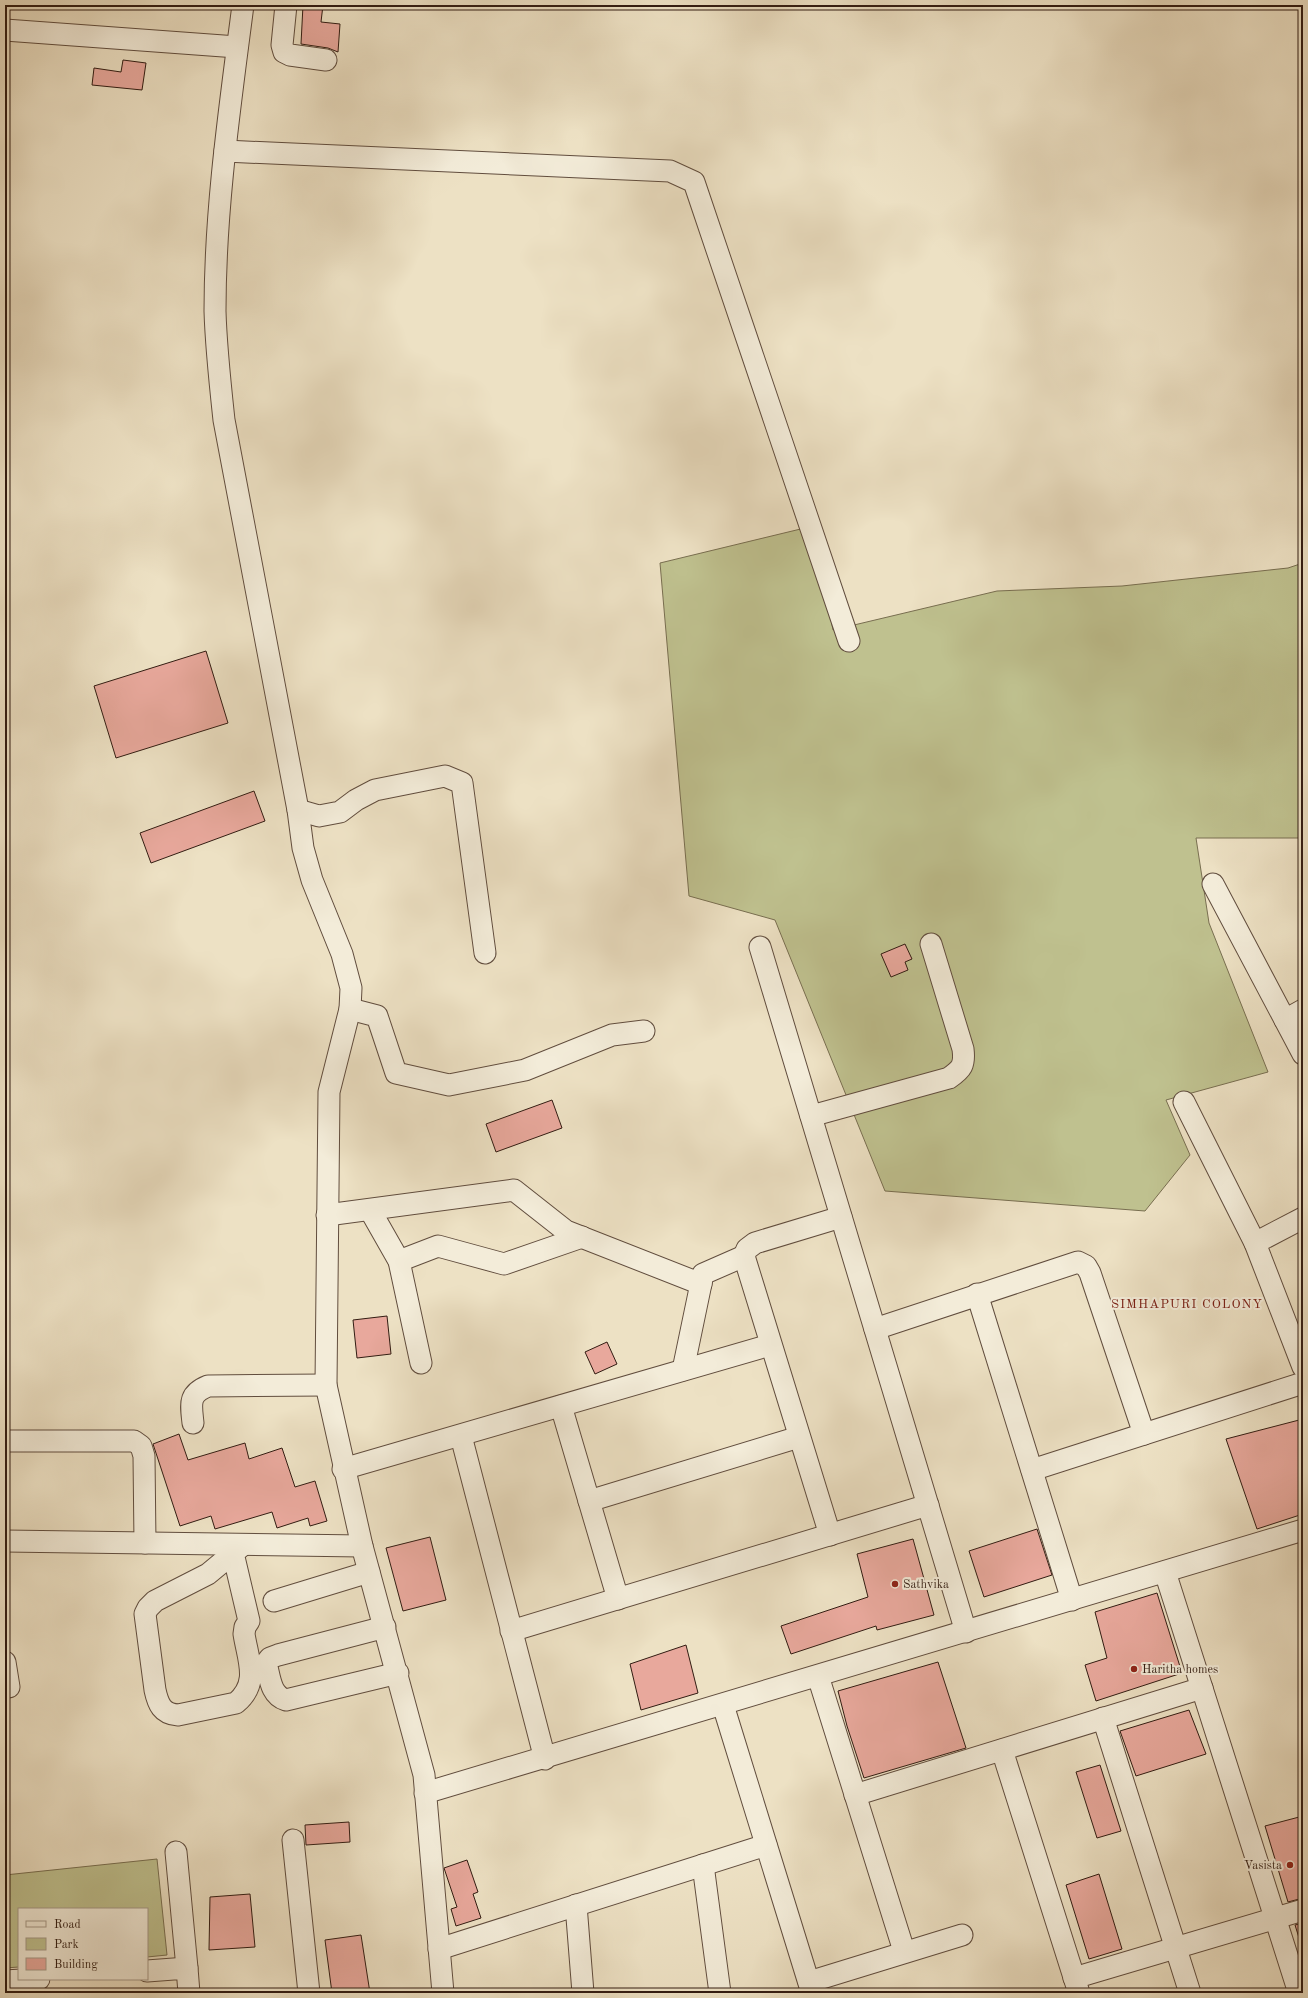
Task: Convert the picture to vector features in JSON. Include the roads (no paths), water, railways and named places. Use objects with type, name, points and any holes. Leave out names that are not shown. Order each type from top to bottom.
[{"type":"street","points":[[243,5],[225,151],[215,310],[217,355],[223,412],[298,810],[303,848],[312,880],[348,972],[351,988],[350,1009],[329,1092],[326,1385],[343,1469],[362,1546],[398,1673],[424,1775],[443,1993]]},
{"type":"street","points":[[286,5],[282,45],[284,52],[290,55],[326,60]]},
{"type":"street","points":[[5,30],[237,46]]},
{"type":"street","points":[[225,151],[670,171],[694,182],[849,641]]},
{"type":"street","points":[[298,810],[320,816],[340,812],[356,800],[375,790],[445,776],[462,783],[485,953]]},
{"type":"street","points":[[1213,884],[1303,1054]]},
{"type":"street","points":[[811,1116],[949,1078],[960,1071],[965,1060],[963,1049],[931,944]]},
{"type":"street","points":[[760,947],[966,1632]]},
{"type":"street","points":[[350,1009],[377,1016],[396,1073],[449,1085],[525,1070],[612,1035],[644,1031]]},
{"type":"street","points":[[1285,1020],[1303,1010]]},
{"type":"street","points":[[1184,1102],[1255,1242],[1303,1367]]},
{"type":"street","points":[[327,1215],[514,1190],[566,1231],[701,1284]]},
{"type":"street","points":[[370,1210],[399,1261],[422,1363]]},
{"type":"street","points":[[830,1535],[770,1345],[744,1256],[747,1249],[755,1243],[841,1217]]},
{"type":"street","points":[[1255,1242],[1303,1218]]},
{"type":"street","points":[[399,1261],[438,1246],[504,1264],[582,1237]]},
{"type":"street","points":[[683,1370],[703,1274],[744,1256]]},
{"type":"street","points":[[875,1329],[977,1294],[1078,1262],[1086,1266],[1144,1434]]},
{"type":"street","points":[[977,1294],[1072,1600]]},
{"type":"street","points":[[343,1469],[770,1345]]},
{"type":"street","points":[[1032,1470],[1303,1384]]},
{"type":"street","points":[[193,1423],[191,1401],[198,1390],[208,1386],[326,1385]]},
{"type":"street","points":[[561,1406],[618,1598]]},
{"type":"street","points":[[460,1436],[545,1759]]},
{"type":"street","points":[[589,1501],[799,1437]]},
{"type":"street","points":[[5,1441],[134,1441],[141,1446],[144,1456],[145,1543]]},
{"type":"street","points":[[511,1631],[928,1505]]},
{"type":"street","points":[[425,1793],[545,1759],[1303,1530]]},
{"type":"street","points":[[5,1542],[145,1543],[238,1549],[362,1546]]},
{"type":"street","points":[[238,1549],[249,1620],[245,1627],[244,1634],[252,1678],[243,1697],[236,1703],[178,1715],[170,1714],[163,1710],[157,1701],[145,1614],[148,1608],[155,1601],[208,1574],[238,1549]]},
{"type":"street","points":[[274,1600],[369,1572]]},
{"type":"street","points":[[1165,1572],[1299,1993]]},
{"type":"street","points":[[385,1627],[278,1654],[270,1658],[266,1663],[273,1690],[276,1695],[286,1700],[398,1673]]},
{"type":"street","points":[[5,1662],[9,1687]]},
{"type":"street","points":[[818,1676],[904,1951]]},
{"type":"street","points":[[856,1795],[1202,1688]]},
{"type":"street","points":[[723,1705],[810,1987],[904,1951],[962,1935]]},
{"type":"street","points":[[1103,1718],[1190,1993]]},
{"type":"street","points":[[1002,1750],[1077,1986],[1175,1948],[1303,1910]]},
{"type":"street","points":[[293,1840],[308,1993]]},
{"type":"street","points":[[439,1949],[766,1845]]},
{"type":"street","points":[[176,1852],[188,1993]]},
{"type":"street","points":[[703,1865],[720,1993]]},
{"type":"street","points":[[576,1905],[583,1993]]},
{"type":"street","points":[[148,1971],[186,1968]]},
{"type":"street","points":[[5,1982],[28,1980]]},
{"type":"place","name":"Sathvika","points":[[895,1584]]},
{"type":"place","name":"Haritha homes","points":[[1134,1669]]},
{"type":"place","name":"Vasista","points":[[1290,1865]]},
{"type":"district","name":"SIMHAPURI COLONY","points":[[1187,1303]]}]
